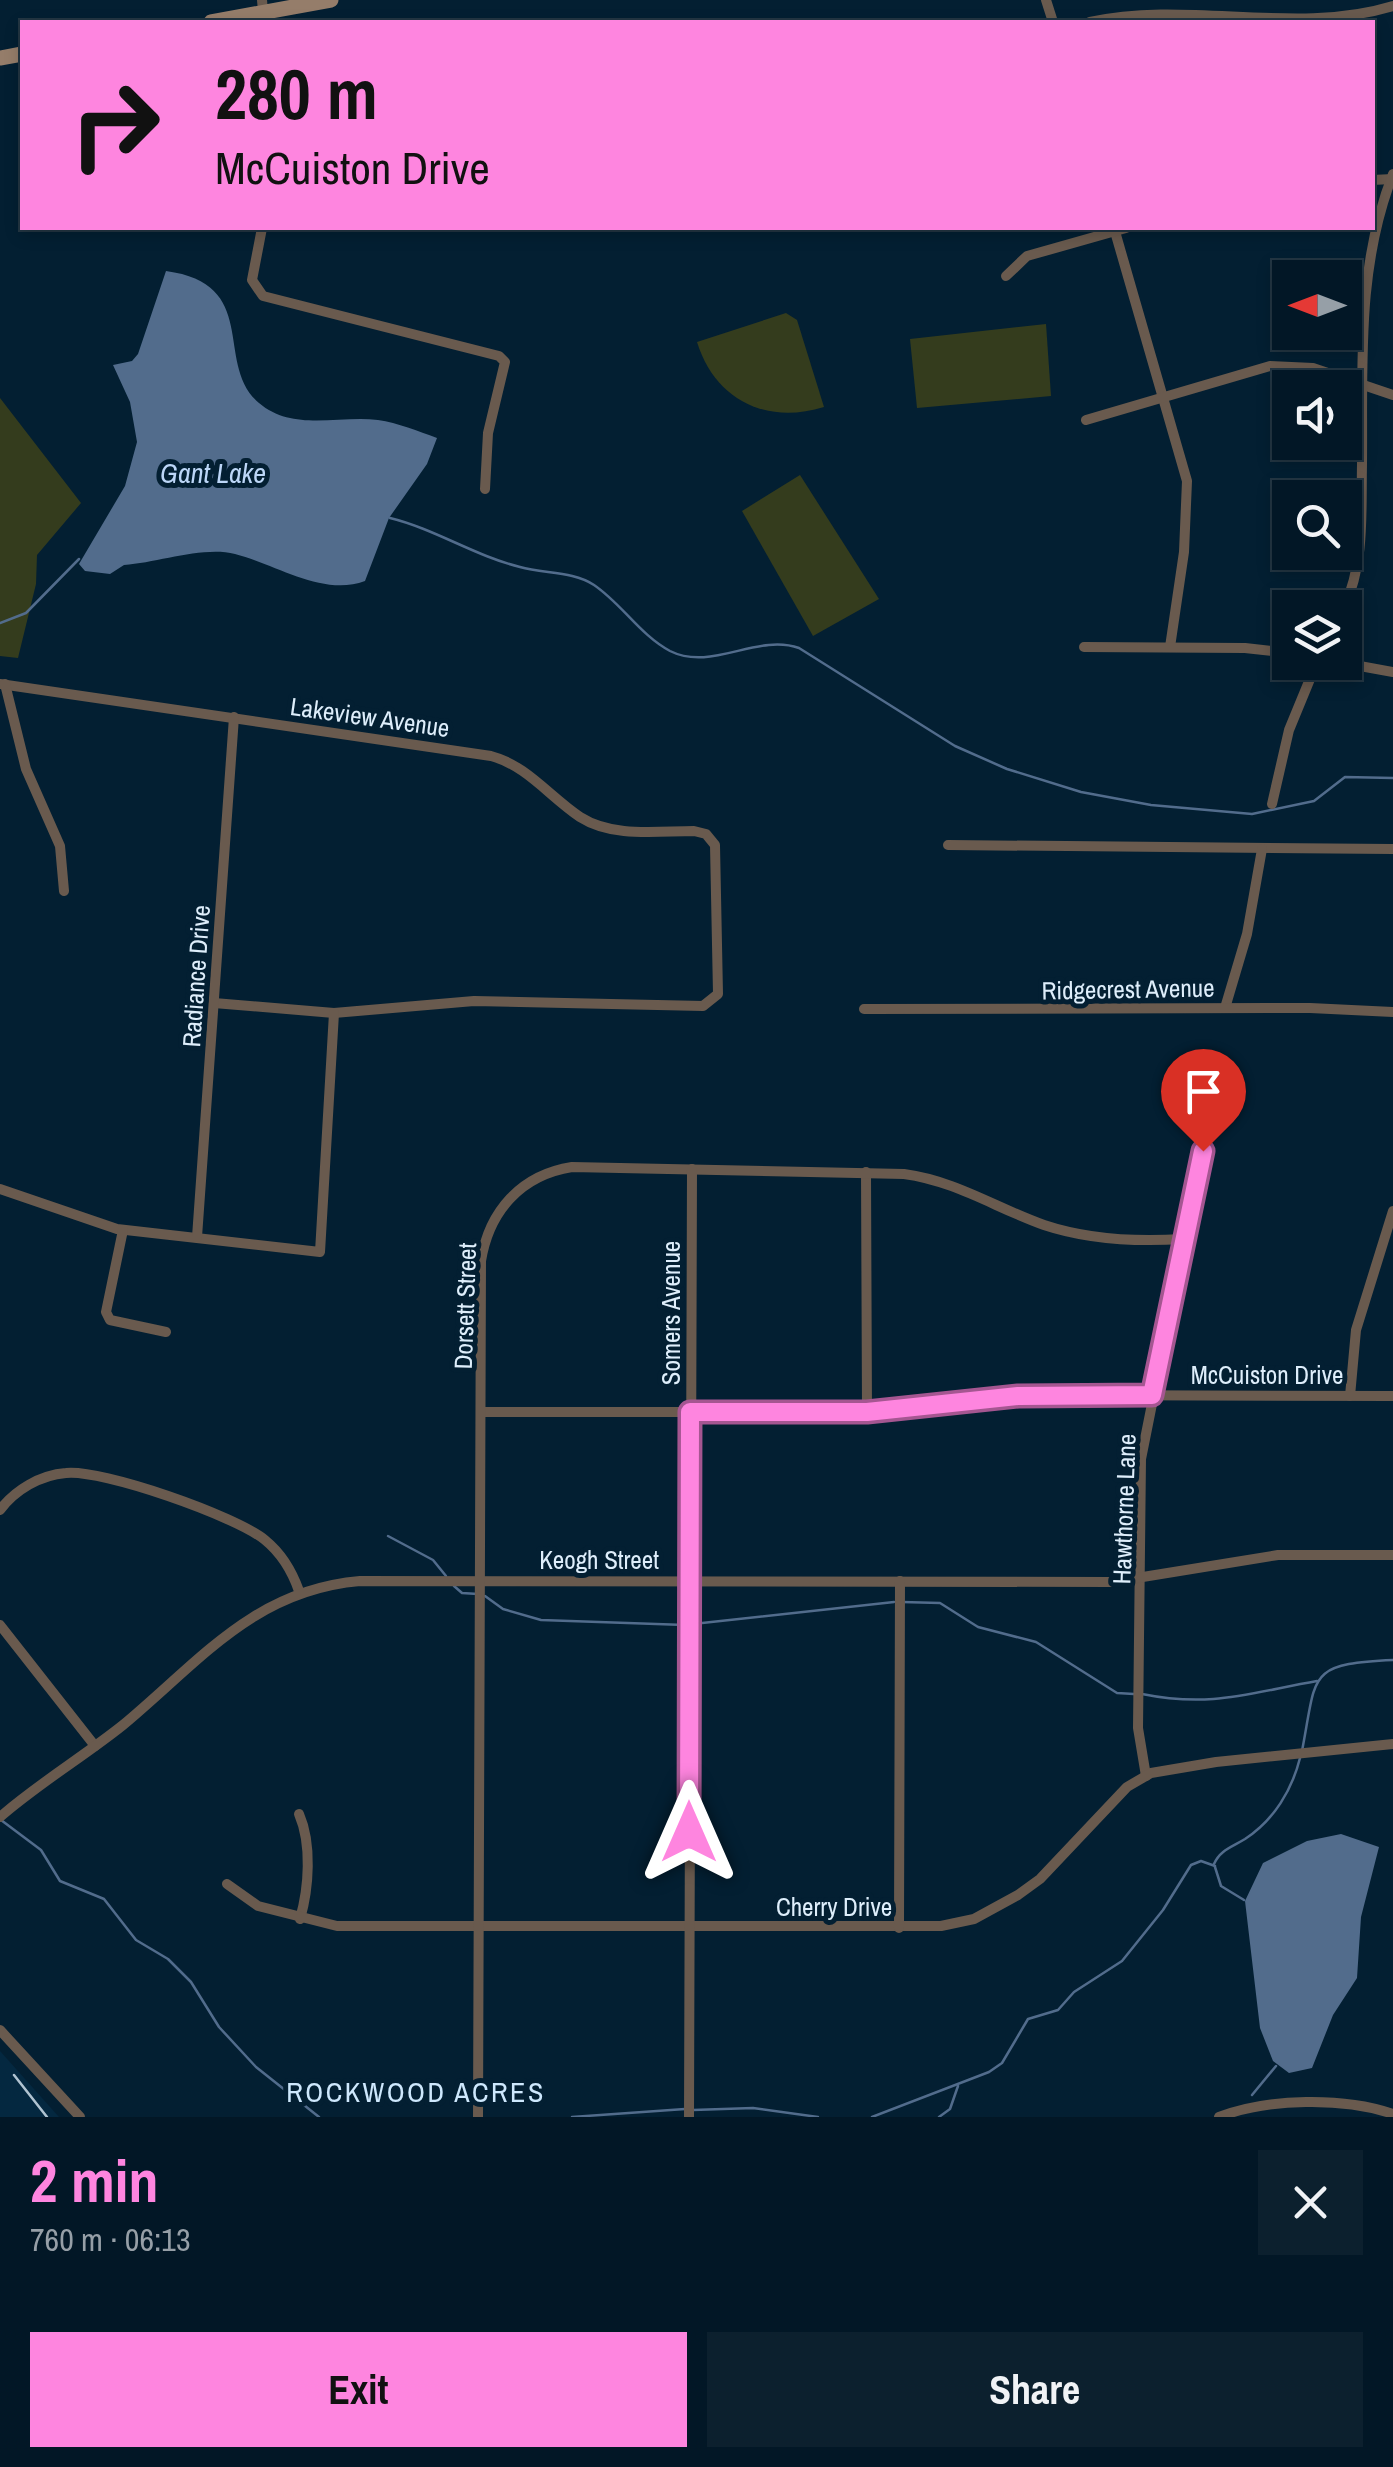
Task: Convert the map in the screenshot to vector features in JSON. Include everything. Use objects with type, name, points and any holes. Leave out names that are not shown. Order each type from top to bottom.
[{"type":"street","points":[[221,20],[331,0]]},
{"type":"street","points":[[1105,20],[1324,18],[1393,6]]},
{"type":"street","points":[[1392,178],[1367,265],[1362,386],[1393,395]]},
{"type":"street","points":[[262,230],[253,287],[263,296],[502,358],[505,362],[501,385],[488,433],[485,490]]},
{"type":"street","points":[[1006,276],[1027,256],[1112,230]]},
{"type":"street","points":[[1119,230],[1184,462],[1188,498],[1170,647]]},
{"type":"street","points":[[1086,420],[1270,366],[1318,370]]},
{"type":"street","points":[[1350,590],[1359,559],[1361,460]]},
{"type":"street","points":[[1084,647],[1272,652]]},
{"type":"street","points":[[1362,666],[1393,672]]},
{"type":"street","points":[[1272,804],[1289,730],[1310,680]]},
{"type":"street","points":[[3,684],[26,769],[60,846],[64,892]]},
{"type":"street","name":"Lakeview Avenue","points":[[3,684],[491,756],[514,764],[582,818],[599,826],[694,831],[711,838],[716,860],[719,982],[712,1003],[414,1003],[334,1013]]},
{"type":"street","name":"Radiance Drive","points":[[197,1237],[234,717]]},
{"type":"street","points":[[948,846],[1393,849]]},
{"type":"street","points":[[1225,1008],[1247,934],[1262,849]]},
{"type":"street","points":[[0,1189],[123,1230],[320,1252],[334,1013],[214,1003]]},
{"type":"street","name":"Ridgecrest Avenue","points":[[864,1009],[1225,1008],[1393,1012]]},
{"type":"street","name":"Hawthorne Lane","points":[[1146,1776],[1138,1728],[1142,1459],[1207,1129]]},
{"type":"street","name":"Dorsett Street","points":[[478,2117],[481,1261],[489,1229],[509,1198],[532,1180],[572,1167],[866,1172],[948,1183],[1043,1224],[1093,1237],[1183,1239]]},
{"type":"street","name":"Somers Avenue","points":[[689,2117],[692,1169]]},
{"type":"street","points":[[866,1172],[867,1412]]},
{"type":"street","points":[[1350,1396],[1356,1330],[1393,1211]]},
{"type":"street","points":[[123,1230],[106,1312],[110,1320],[166,1332]]},
{"type":"street","name":"McCuiston Drive","points":[[482,1412],[867,1412],[1018,1396],[1393,1396]]},
{"type":"street","points":[[0,1510],[17,1492],[43,1478],[66,1473],[106,1476],[250,1530],[276,1550],[298,1591]]},
{"type":"street","name":"Keogh Street","points":[[0,1817],[95,1746],[235,1628],[298,1591],[360,1581],[900,1582],[1140,1578],[1278,1555],[1393,1555]]},
{"type":"street","points":[[898,1928],[900,1582]]},
{"type":"street","points":[[0,1625],[95,1746]]},
{"type":"street","name":"Cherry Drive","points":[[227,1884],[258,1906],[337,1926],[898,1928],[974,1919],[1040,1878],[1127,1787],[1146,1776],[1189,1765],[1393,1744]]},
{"type":"street","points":[[298,1814],[306,1829],[300,1919]]},
{"type":"street","points":[[0,2030],[80,2117]]},
{"type":"street","points":[[1219,2117],[1250,2108],[1337,2103],[1393,2114]]},
{"type":"shaded area","points":[[0,2051],[59,2117],[0,2117]]},
{"type":"green space","points":[[786,313],[797,320],[824,407],[782,413],[746,403],[716,379],[697,342]]},
{"type":"green space","points":[[1046,324],[1051,396],[917,408],[910,339]]},
{"type":"green space","points":[[0,398],[81,503],[37,555],[36,584],[18,658],[0,656]]},
{"type":"green space","points":[[800,475],[879,599],[813,636],[742,511]]},
{"type":"water","name":"Gant Lake","points":[[166,271],[196,279],[215,292],[225,308],[246,387],[272,412],[301,420],[378,420],[437,438],[427,464],[389,518],[365,581],[349,585],[316,582],[222,552],[124,565],[110,574],[85,571],[79,564],[125,486],[137,442],[130,402],[113,365],[132,361],[138,354]]},
{"type":"water","points":[[1341,1834],[1379,1847],[1361,1917],[1357,1978],[1333,2015],[1312,2068],[1289,2073],[1273,2061],[1260,2028],[1245,1901],[1263,1863],[1307,1841]]},
{"type":"waterway","points":[[390,518],[503,562],[586,580],[670,651],[702,657],[767,645],[799,648],[955,746],[1007,769],[1081,792],[1151,805],[1252,814],[1314,801],[1345,777],[1393,778]]},
{"type":"waterway","points":[[0,623],[26,613],[79,559]]},
{"type":"waterway","points":[[388,1536],[433,1560],[446,1576]]},
{"type":"waterway","points":[[454,1586],[462,1593],[478,1594]]},
{"type":"waterway","points":[[485,1596],[503,1609],[541,1620],[685,1625]]},
{"type":"waterway","points":[[693,1624],[894,1602]]},
{"type":"waterway","points":[[902,1602],[940,1603],[978,1627],[1036,1642],[1117,1693],[1134,1694]]},
{"type":"waterway","points":[[1302,1751],[1310,1705],[1320,1678],[1344,1665],[1393,1660]]},
{"type":"waterway","points":[[1142,1694],[1210,1699],[1317,1681]]},
{"type":"waterway","points":[[1214,1864],[1223,1852],[1245,1839],[1273,1813],[1287,1793],[1300,1758]]},
{"type":"waterway","points":[[1,1820],[41,1850],[60,1881],[104,1899],[136,1940],[168,1959],[191,1982],[219,2027],[256,2067],[319,2117]]},
{"type":"waterway","points":[[872,2117],[989,2072],[1002,2063],[1028,2019],[1058,2010],[1074,1992],[1122,1961],[1163,1910],[1191,1865],[1201,1861],[1215,1866]]},
{"type":"waterway","points":[[1215,1867],[1221,1886],[1244,1900]]},
{"type":"waterway","points":[[1252,2095],[1276,2066]]},
{"type":"waterway","points":[[939,2117],[950,2109],[958,2086]]},
{"type":"waterway","points":[[693,2110],[753,2108],[818,2117]]},
{"type":"waterway","points":[[572,2117],[685,2109]]},
{"type":"railway","points":[[14,2075],[47,2117]]},
{"type":"district","name":"ROCKWOOD ACRES","points":[[416,2092]]},
{"type":"route","points":[[689,1832],[690,1412],[867,1412],[1018,1396],[1152,1395],[1203,1151]]}]
